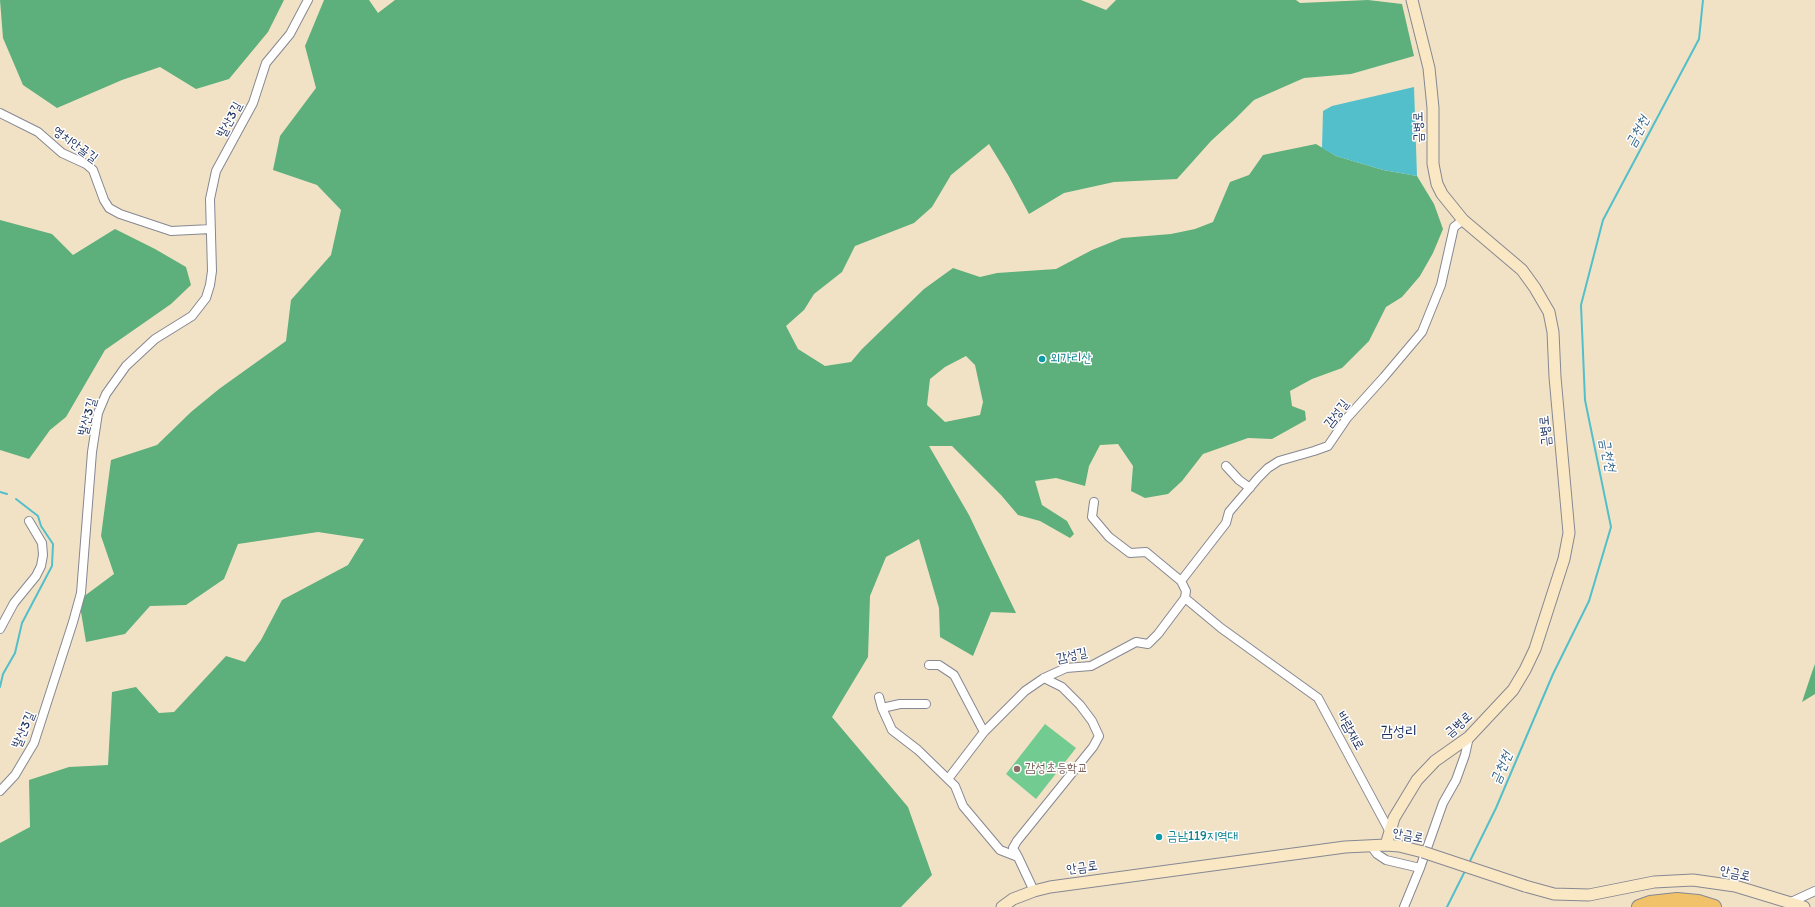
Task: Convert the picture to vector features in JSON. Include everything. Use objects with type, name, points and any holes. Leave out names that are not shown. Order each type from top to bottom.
[{"type":"highway","points":[[1639,907],[1650,903],[1677,900],[1698,902],[1714,907]]},
{"type":"street","name":"발산3길","points":[[0,791],[15,775],[34,743],[82,592],[92,452],[98,413],[106,394],[126,366],[155,339],[192,316],[206,298],[212,271],[210,199],[216,171],[253,103],[266,63],[290,34],[308,0]]},
{"type":"street","name":"금병로","points":[[1386,845],[1394,818],[1417,780],[1435,761],[1469,737],[1513,690],[1525,670],[1535,649],[1564,558],[1569,532],[1555,377],[1553,332],[1549,312],[1536,288],[1522,270],[1463,220],[1442,194],[1436,184],[1433,164],[1433,108],[1428,68],[1412,0]]},
{"type":"street","name":"영치안골길","points":[[0,113],[38,132],[62,153],[86,164],[93,170],[104,200],[109,208],[120,214],[171,231],[211,229]]},
{"type":"street","name":"감성길","points":[[1181,581],[1226,523],[1230,512],[1268,468],[1279,461],[1328,446],[1347,418],[1422,332],[1441,285],[1454,227],[1463,220]]},
{"type":"street","points":[[1226,466],[1239,480],[1250,488]]},
{"type":"street","points":[[1094,502],[1092,517],[1109,538],[1130,553],[1146,552],[1181,581],[1186,591],[1185,598]]},
{"type":"street","points":[[0,629],[14,603],[36,576],[41,566],[43,555],[42,543],[29,521]]},
{"type":"street","name":"감성길","points":[[948,779],[984,732],[1025,691],[1044,678],[1066,668],[1091,666],[1136,642],[1148,644],[1158,634],[1185,598]]},
{"type":"street","name":"바람재로","points":[[1185,598],[1221,628],[1266,662],[1318,698],[1390,832]]},
{"type":"street","points":[[929,665],[939,665],[954,675],[984,732]]},
{"type":"street","points":[[1034,891],[1013,848],[1094,747],[1099,736],[1092,721],[1080,704],[1062,687],[1044,678]]},
{"type":"street","points":[[879,697],[882,708],[892,730],[918,750],[955,786],[963,806],[1000,850],[1018,857]]},
{"type":"street","points":[[882,708],[900,704],[926,704]]},
{"type":"street","points":[[1404,907],[1420,868],[1443,803],[1456,780],[1465,755],[1469,737]]},
{"type":"street","name":"안금로","points":[[1002,907],[1013,899],[1034,891],[1098,880],[1345,847],[1386,845],[1423,852],[1525,886],[1554,894],[1589,895],[1654,882],[1693,880],[1735,886],[1804,907]]},
{"type":"street","points":[[1371,846],[1377,854],[1386,860],[1420,868]]},
{"type":"street","points":[[1789,903],[1815,891]]},
{"type":"green space","points":[[0,0],[284,0],[268,32],[229,79],[196,89],[160,67],[122,80],[57,108],[23,85],[3,38]]},
{"type":"green space","points":[[324,0],[369,0],[378,13],[395,0],[1081,0],[1106,10],[1116,0],[1296,0],[1300,3],[1368,0],[1402,4],[1414,56],[1351,74],[1304,78],[1254,100],[1211,141],[1177,179],[1114,182],[1064,193],[1029,214],[989,144],[951,175],[932,207],[914,223],[855,246],[842,272],[814,294],[804,310],[786,326],[798,349],[825,366],[851,362],[862,349],[924,289],[953,268],[980,277],[997,273],[1056,269],[1092,250],[1122,238],[1171,234],[1195,229],[1213,222],[1230,182],[1249,175],[1263,155],[1316,144],[1336,156],[1383,170],[1417,176],[1434,204],[1443,229],[1433,253],[1420,276],[1402,297],[1386,307],[1369,341],[1342,368],[1312,379],[1290,391],[1292,406],[1305,411],[1306,420],[1272,439],[1248,438],[1203,454],[1182,481],[1168,494],[1145,498],[1131,491],[1133,466],[1118,444],[1100,445],[1089,466],[1085,486],[1056,478],[1035,481],[1042,505],[1067,521],[1074,534],[1070,538],[1040,521],[1018,515],[1001,495],[952,446],[929,446],[969,515],[1016,613],[991,612],[973,656],[940,637],[939,608],[919,539],[886,557],[870,596],[868,657],[832,717],[908,807],[932,875],[901,907],[0,907],[0,843],[30,827],[29,780],[69,767],[108,765],[112,692],[136,687],[159,713],[174,712],[226,656],[245,662],[261,640],[282,600],[348,565],[364,539],[318,532],[238,544],[224,579],[186,605],[150,606],[125,634],[86,642],[79,600],[114,574],[101,536],[111,460],[157,445],[191,412],[219,389],[286,341],[291,300],[331,255],[341,210],[317,185],[273,170],[280,136],[316,88],[305,46]],"holes":[[[966,356],[975,365],[983,402],[980,415],[945,422],[927,405],[930,379],[945,367]]]},
{"type":"green space","points":[[0,220],[52,234],[73,255],[115,229],[155,249],[186,267],[191,285],[171,304],[105,350],[66,417],[50,430],[29,459],[0,450]]},
{"type":"green space","points":[[1815,664],[1815,694],[1802,702],[1812,672]]},
{"type":"green space","points":[[1045,724],[1076,748],[1036,799],[1006,774]]},
{"type":"water","points":[[1414,87],[1417,176],[1383,170],[1336,156],[1322,148],[1323,111],[1332,106]]},
{"type":"waterway","name":"금천천","points":[[1469,863],[1496,808],[1553,674],[1589,601],[1611,527],[1585,400],[1581,305],[1603,220],[1699,39],[1703,0]]},
{"type":"waterway","points":[[0,492],[7,494]]},
{"type":"waterway","points":[[0,687],[3,674],[15,653],[22,623],[52,566],[53,544],[41,526],[38,516],[16,499]]},
{"type":"waterway","name":"금천천","points":[[1447,907],[1466,869]]},
{"type":"place","name":"외가리산","points":[[1042,359]]},
{"type":"place","name":"감성초등학교","points":[[1017,769]]},
{"type":"place","name":"금남119지역대","points":[[1159,837]]},
{"type":"district","name":"감성리","points":[[1399,732]]}]
